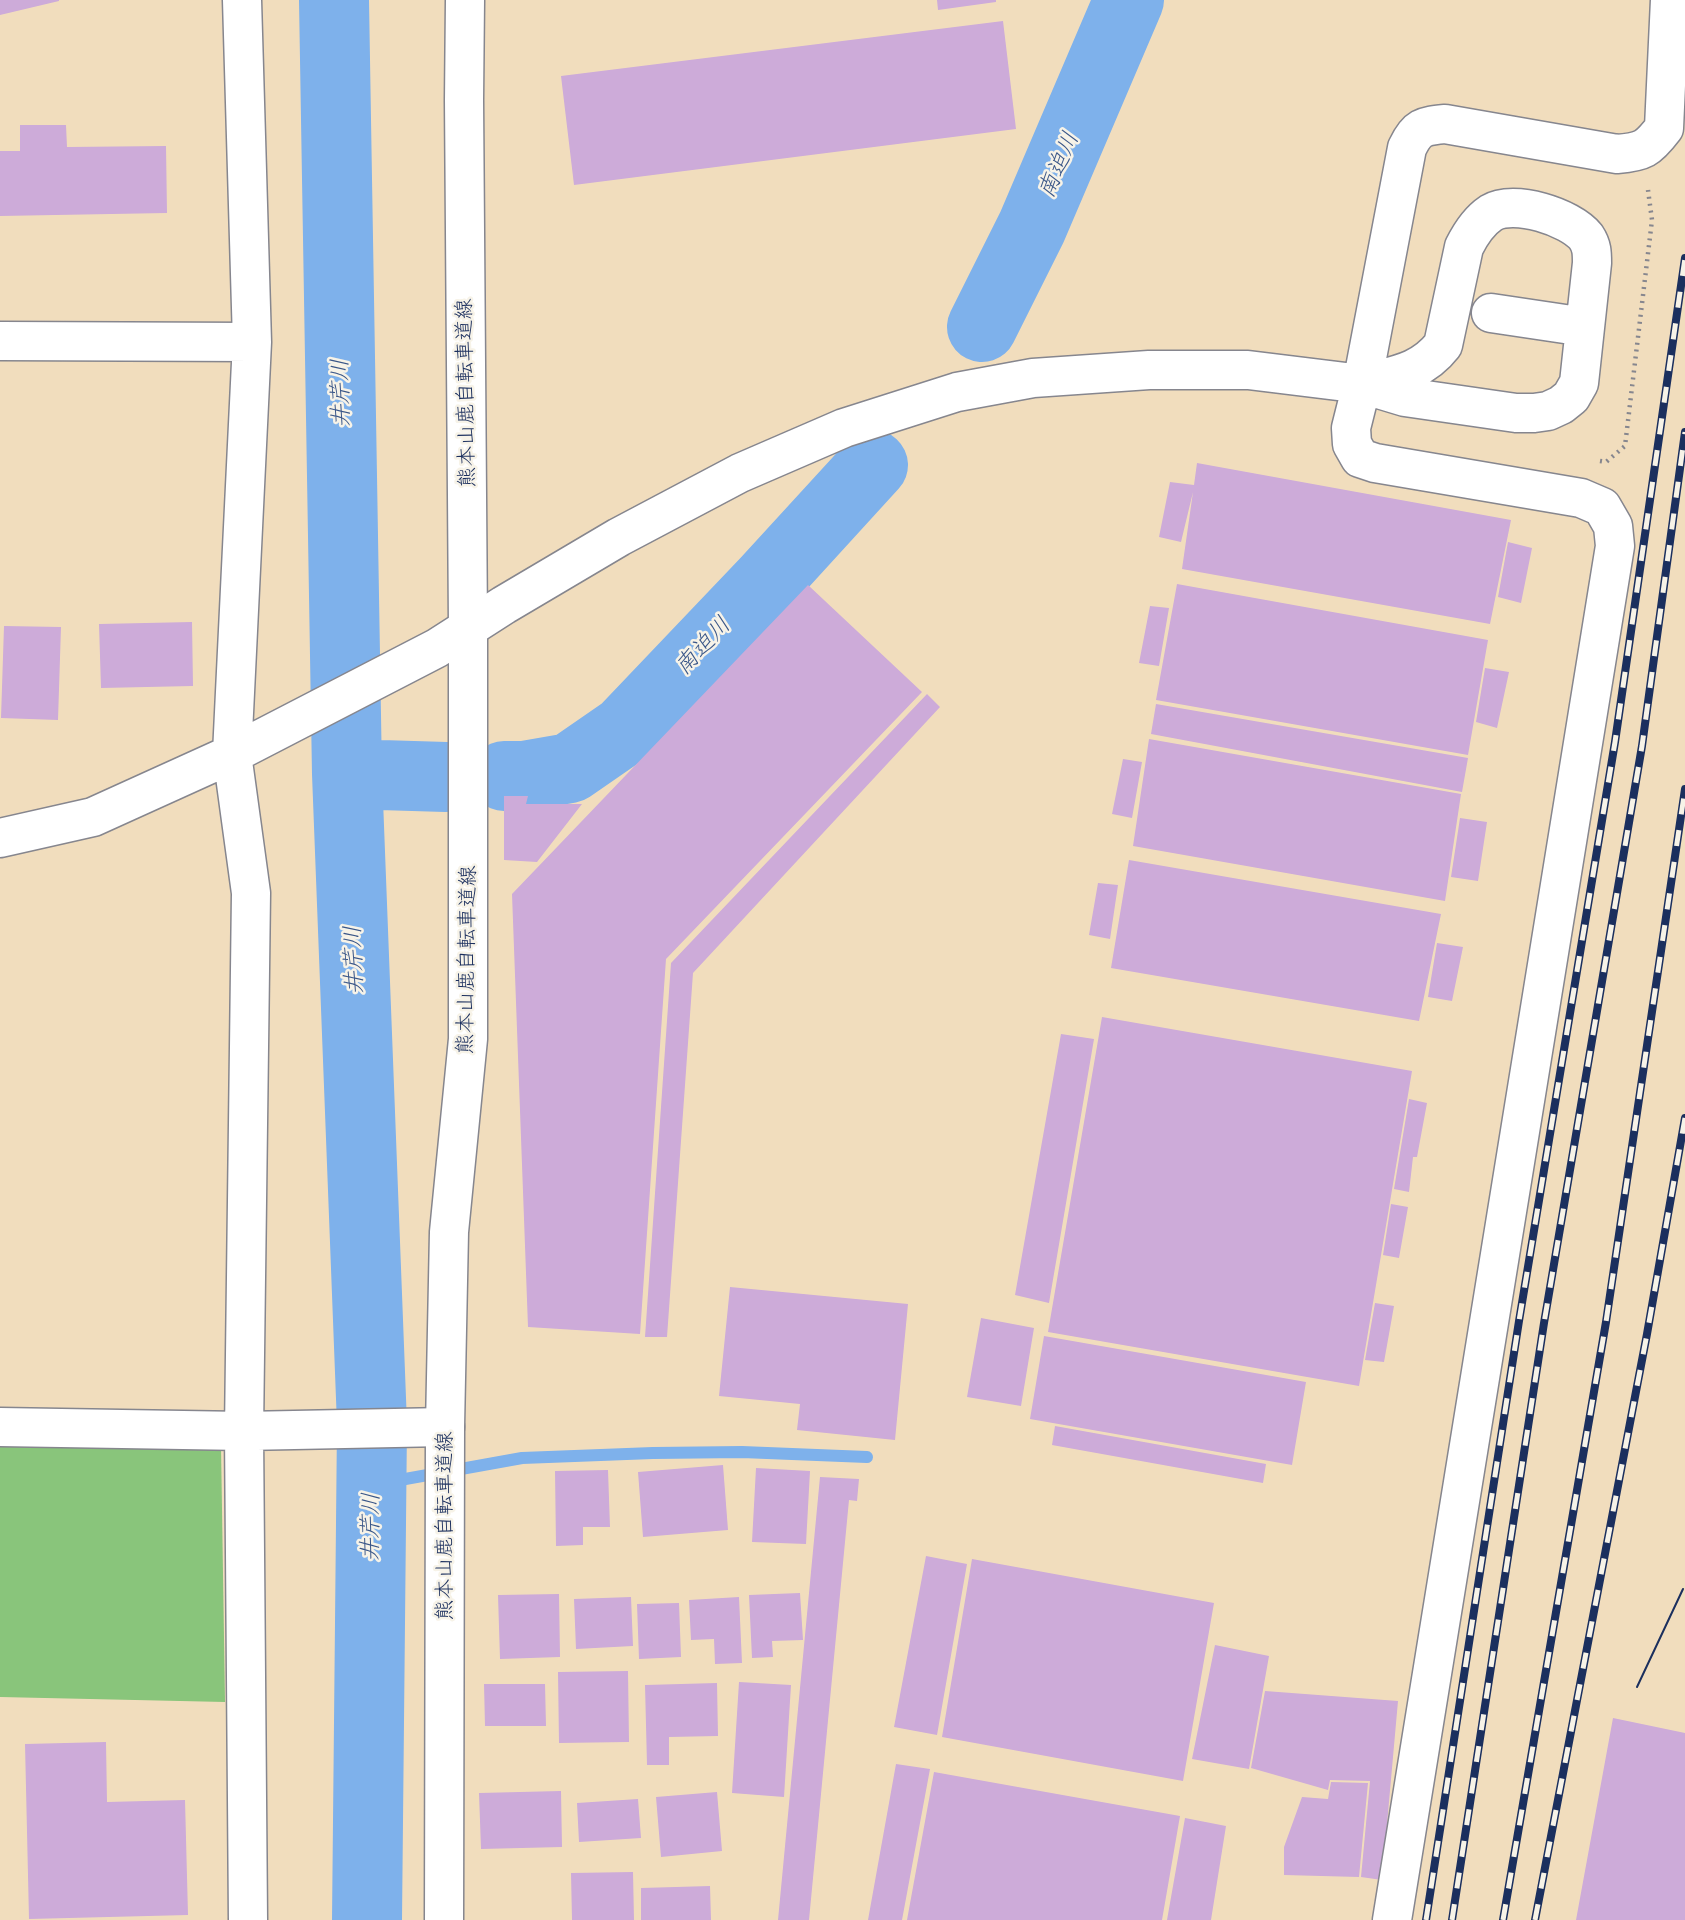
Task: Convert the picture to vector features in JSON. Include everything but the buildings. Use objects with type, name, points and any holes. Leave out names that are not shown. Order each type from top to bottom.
[{"type":"street","points":[[242,0],[253,342],[243,748],[251,893],[244,1431],[248,1920]]},
{"type":"street","name":"熊本山鹿自転車道線","points":[[444,1920],[449,1232],[468,1039],[465,0]]},
{"type":"street","points":[[1392,1920],[1615,546],[1613,526],[1602,507],[1581,498],[1375,463],[1360,458],[1352,444],[1351,428],[1362,384],[1407,148],[1414,133],[1426,126],[1445,124],[1617,154],[1637,153],[1652,143],[1664,128],[1670,0]]},
{"type":"street","points":[[0,838],[93,817],[243,748],[437,648],[619,537],[740,473],[844,428],[957,392],[1033,378],[1149,370],[1248,370],[1362,384],[1405,397],[1516,413],[1548,411],[1571,397],[1579,383],[1592,256],[1592,249],[1586,238],[1567,221],[1556,216],[1525,210],[1492,212],[1471,234],[1464,247],[1444,345],[1433,358],[1420,366],[1362,384]]},
{"type":"street","points":[[1491,313],[1585,327]]},
{"type":"street","points":[[1447,331],[1452,360],[1458,373],[1516,413]]},
{"type":"street","points":[[0,341],[253,342]]},
{"type":"street","points":[[0,1427],[446,1436]]},
{"type":"green space","points":[[221,1446],[225,1702],[0,1697],[0,1447]]},
{"type":"waterway","name":"井芹川","points":[[334,0],[347,774],[372,1424],[367,1920]]},
{"type":"waterway","name":"南迫川","points":[[982,327],[1032,227],[1129,0]]},
{"type":"waterway","name":"南迫川","points":[[504,776],[524,776],[570,768],[625,730],[873,465]]},
{"type":"waterway","name":"南迫川","points":[[347,774],[446,777]]},
{"type":"waterway","points":[[372,1485],[522,1458],[742,1452],[867,1457]]},
{"type":"tram line","points":[[1637,1687],[1683,1589]]},
{"type":"railway","points":[[1426,1920],[1519,1321],[1615,742],[1685,258]]},
{"type":"railway","points":[[1452,1920],[1544,1323],[1642,746],[1685,432]]},
{"type":"railway","points":[[1503,1920],[1606,1322],[1685,789]]},
{"type":"railway","points":[[1535,1920],[1647,1334],[1685,1118]]}]
